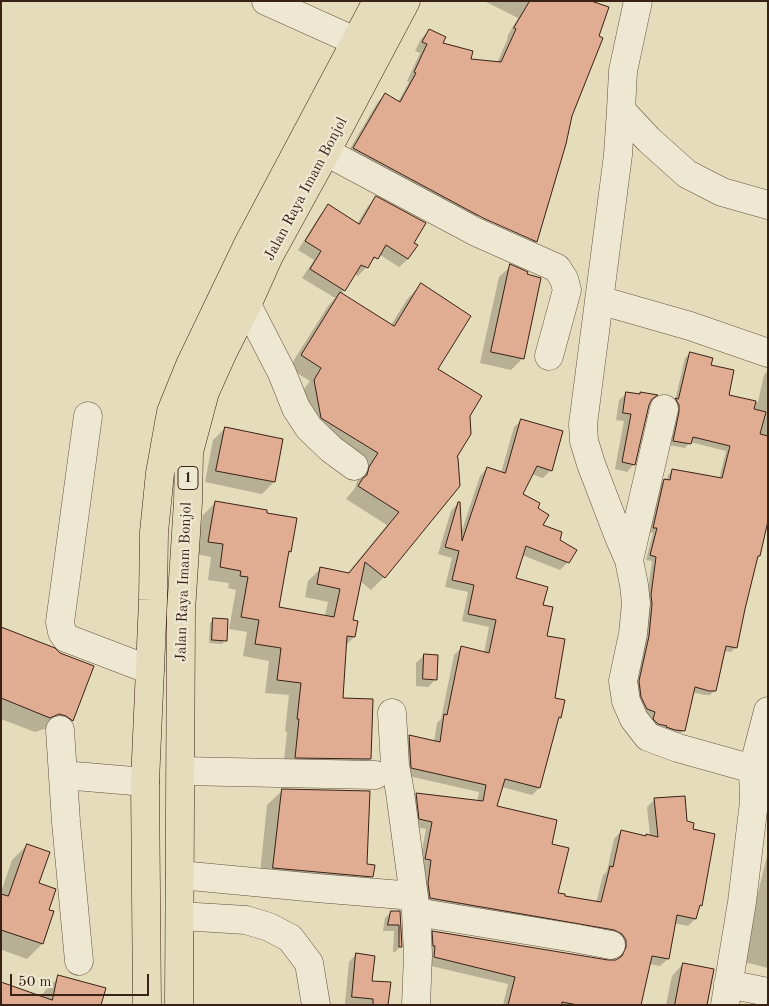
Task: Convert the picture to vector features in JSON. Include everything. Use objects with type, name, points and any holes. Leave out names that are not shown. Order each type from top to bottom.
[{"type":"highway","name":"Jalan Raya Imam Bonjol","points":[[147,1005],[145,782],[154,532],[160,473],[172,412],[190,364],[248,244],[377,1]]},
{"type":"highway","name":"Jalan Raya Imam Bonjol","points":[[179,1005],[181,611],[188,502],[189,452],[205,392],[269,256],[406,1]]},
{"type":"street","points":[[266,1],[355,41]]},
{"type":"street","points":[[638,1],[623,71],[618,155],[583,424],[584,441],[590,464],[629,560],[634,585],[636,604],[633,634],[623,682],[626,701],[634,719],[648,736],[678,748],[753,769]]},
{"type":"street","points":[[621,110],[648,140],[687,174],[722,192],[768,205]]},
{"type":"street","points":[[326,152],[476,232],[557,268],[564,279],[567,290],[549,356]]},
{"type":"street","points":[[598,300],[690,326],[768,353]]},
{"type":"street","points":[[247,305],[282,373],[296,408],[309,428],[331,449],[354,466]]},
{"type":"street","points":[[629,560],[664,409]]},
{"type":"street","points":[[88,416],[60,622],[62,632],[66,638],[150,670]]},
{"type":"street","points":[[768,711],[753,769],[754,802],[742,902],[727,994],[768,992]]},
{"type":"street","points":[[392,713],[395,765],[415,904],[418,955],[416,1005]]},
{"type":"street","points":[[60,730],[66,822],[79,961]]},
{"type":"street","points":[[181,771],[375,774]]},
{"type":"street","points":[[63,775],[145,782]]},
{"type":"street","points":[[180,875],[317,888],[415,904],[610,945]]},
{"type":"street","points":[[180,916],[246,920],[269,927],[290,938],[310,963],[316,1005]]},
{"type":"building","points":[[530,1],[591,1],[609,7],[599,36],[603,38],[572,116],[566,144],[537,242],[483,218],[353,148],[385,93],[400,102],[416,73],[414,72],[427,44],[422,42],[429,29],[446,37],[443,43],[473,51],[471,59],[501,62],[516,29],[514,28]]},
{"type":"building","points":[[376,196],[426,223],[414,243],[418,245],[408,259],[386,245],[378,259],[374,257],[368,268],[361,265],[345,291],[310,269],[321,251],[305,241],[328,204],[359,224]]},
{"type":"building","points":[[510,264],[528,272],[527,274],[541,278],[524,359],[491,352]]},
{"type":"building","points":[[421,283],[471,316],[438,369],[482,396],[470,416],[471,434],[457,457],[460,486],[385,578],[365,562],[353,620],[358,621],[355,637],[347,636],[343,698],[373,699],[371,759],[295,758],[301,683],[277,680],[281,648],[255,644],[259,620],[241,617],[248,577],[240,576],[241,571],[220,567],[223,544],[208,542],[215,501],[267,510],[267,513],[297,518],[279,607],[334,617],[340,589],[317,584],[320,567],[349,573],[399,512],[358,486],[367,475],[369,467],[378,453],[321,418],[314,380],[321,368],[301,355],[340,292],[394,326]]},
{"type":"building","points":[[690,352],[713,358],[711,365],[734,370],[729,395],[756,401],[754,409],[766,412],[760,434],[768,436],[768,521],[737,648],[726,646],[716,691],[695,687],[685,731],[675,730],[658,724],[653,719],[655,712],[647,709],[641,697],[639,681],[649,636],[652,604],[651,595],[656,557],[650,555],[657,528],[653,528],[664,479],[670,480],[672,469],[722,478],[730,446],[693,437],[691,444],[673,441],[679,412],[679,405],[675,398],[678,399]]},
{"type":"building","points":[[626,392],[658,395],[652,399],[649,405],[635,465],[622,462],[631,414],[623,413]]},
{"type":"building","points":[[521,419],[563,431],[552,471],[537,466],[523,494],[540,503],[538,508],[549,515],[543,525],[562,532],[560,540],[577,550],[569,563],[526,546],[516,578],[548,587],[543,605],[553,607],[547,636],[565,639],[555,698],[565,700],[540,788],[505,779],[497,806],[557,820],[552,844],[569,848],[558,893],[565,894],[565,896],[601,902],[610,866],[613,867],[621,830],[658,837],[654,798],[685,796],[687,821],[694,823],[693,829],[715,834],[702,906],[700,905],[696,919],[677,915],[669,959],[652,956],[641,1005],[578,1005],[562,1002],[562,1005],[508,1005],[515,977],[434,957],[435,946],[433,946],[432,931],[608,960],[616,960],[622,956],[626,947],[626,940],[622,934],[614,930],[430,898],[428,883],[431,860],[425,859],[432,822],[419,819],[416,793],[483,801],[486,785],[411,768],[409,735],[440,742],[444,714],[447,715],[461,646],[489,653],[496,620],[468,614],[474,585],[452,580],[459,551],[445,547],[458,502],[460,502],[462,541],[487,467],[505,473]]},
{"type":"building","points":[[225,427],[283,439],[275,482],[216,471]]},
{"type":"building","points":[[213,618],[228,619],[227,641],[212,640]]},
{"type":"building","points":[[1,627],[55,648],[60,653],[94,666],[73,721],[59,714],[50,718],[1,698]]},
{"type":"building","points":[[424,654],[438,655],[437,680],[423,679]]},
{"type":"building","points":[[282,789],[370,791],[367,864],[375,865],[373,877],[273,868]]},
{"type":"building","points":[[27,844],[50,852],[39,883],[56,889],[49,910],[54,911],[43,944],[1,930],[1,894],[8,896]]},
{"type":"building","points":[[391,911],[400,911],[402,947],[399,947],[399,925],[388,925]]},
{"type":"building","points":[[356,953],[375,956],[372,981],[391,982],[388,1005],[373,1005],[373,999],[352,997]]},
{"type":"building","points":[[683,963],[714,969],[707,1005],[675,1005]]},
{"type":"building","points":[[58,975],[106,988],[101,1005],[1,1005],[1,982],[52,1000]]}]
